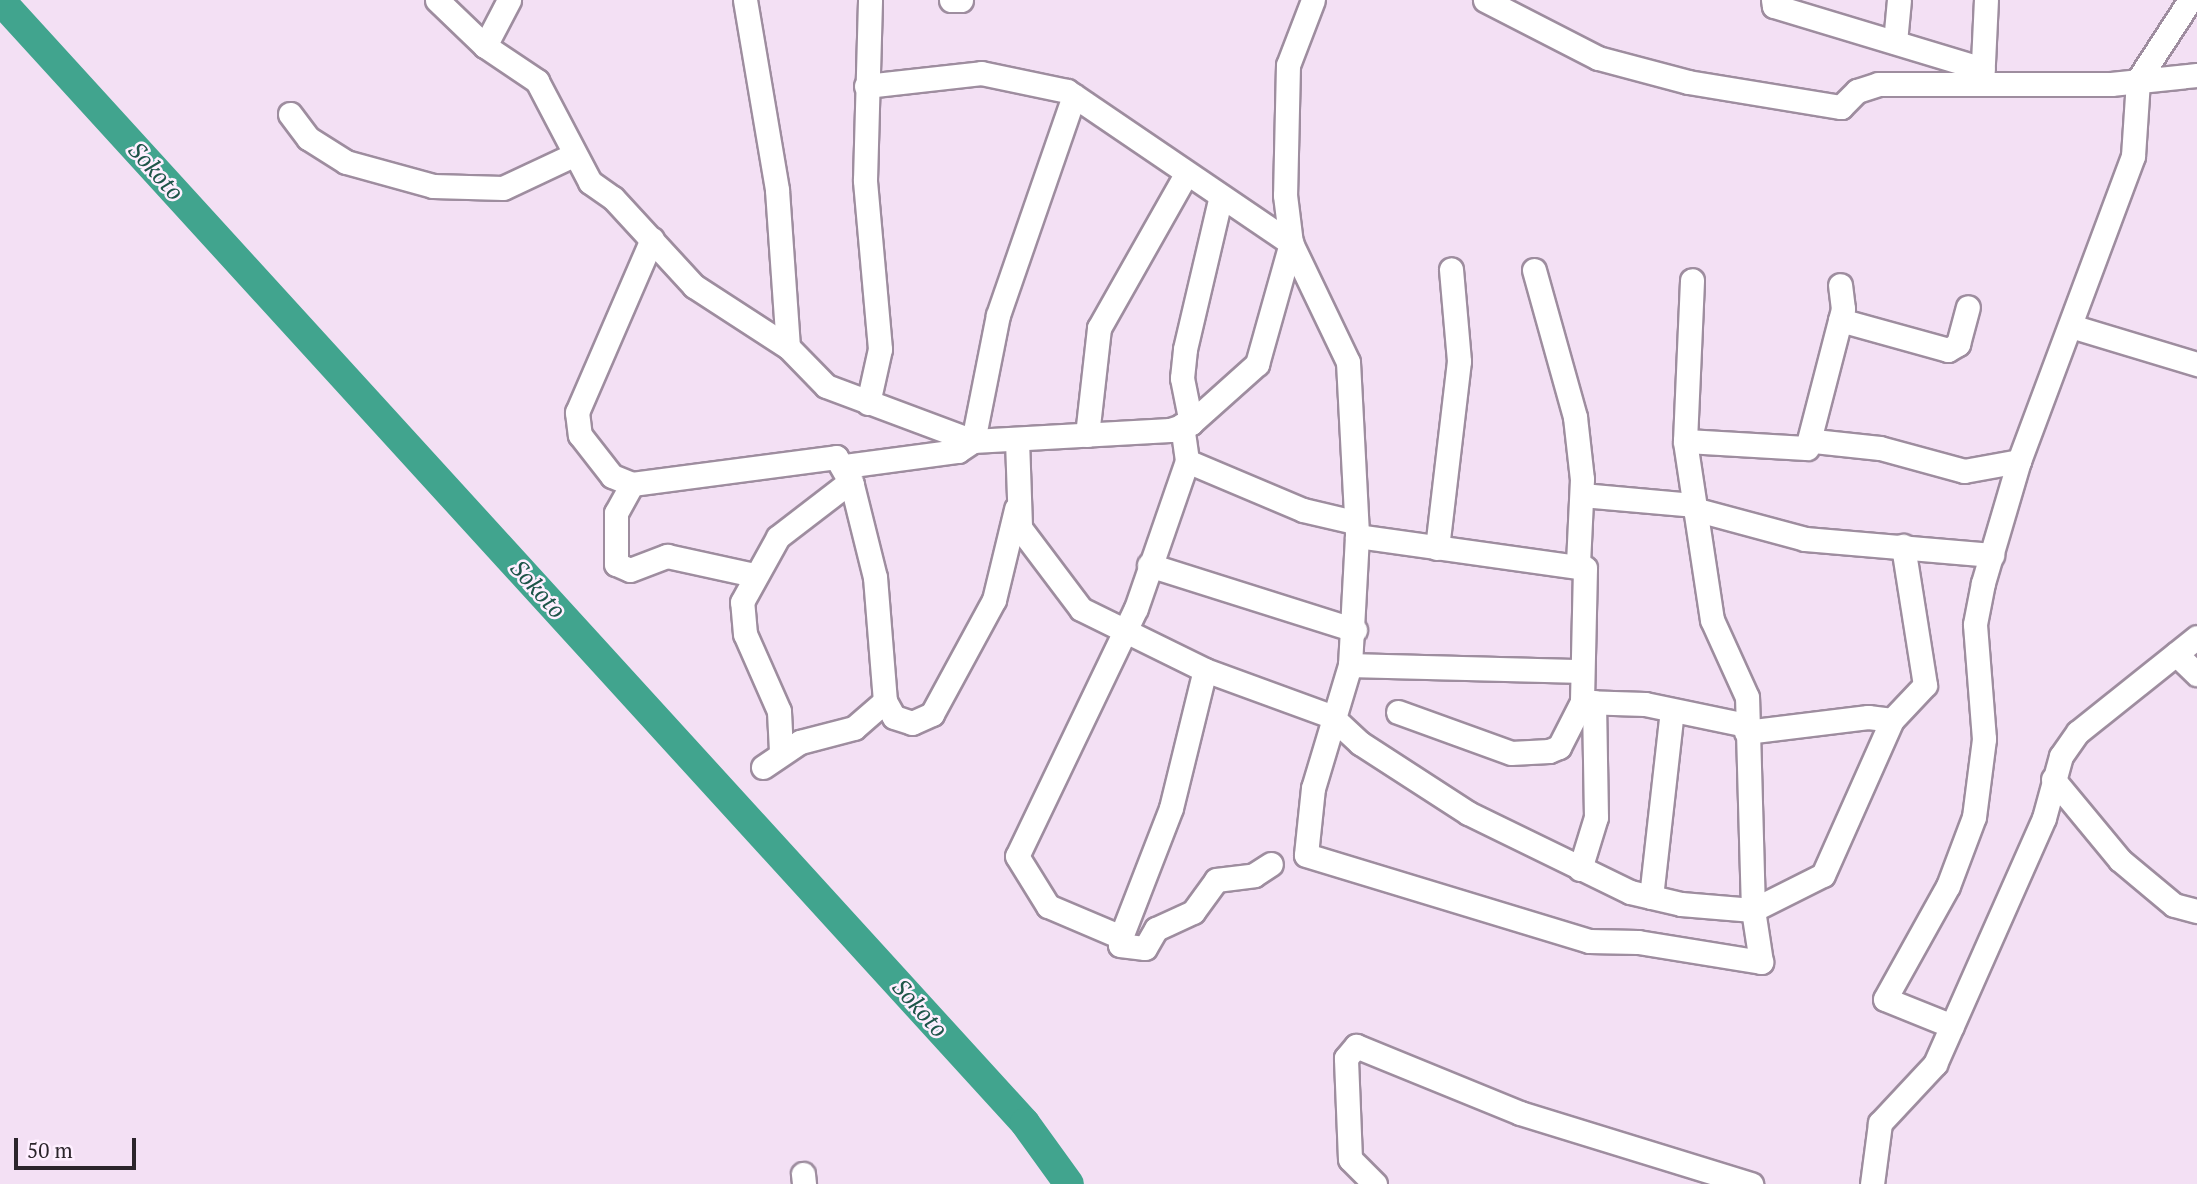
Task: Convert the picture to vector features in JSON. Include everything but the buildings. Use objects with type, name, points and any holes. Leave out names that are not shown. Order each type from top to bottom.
[{"type":"street","points":[[437,0],[485,47],[537,81],[571,156],[590,182],[652,239],[694,286],[788,347],[826,386],[973,442],[1087,435],[1186,424],[1257,363],[1291,243],[1284,99],[1288,65],[1313,0]]},
{"type":"street","points":[[485,47],[509,0]]},
{"type":"street","points":[[744,0],[777,190],[788,347]]},
{"type":"street","points":[[868,403],[880,349],[865,180],[870,0]]},
{"type":"street","points":[[951,0],[961,0]]},
{"type":"street","points":[[1485,0],[1598,58],[1726,90],[1841,107],[1857,91],[1878,84],[1982,77],[2138,80],[2197,75]]},
{"type":"street","points":[[1773,0],[1774,6],[1895,42],[1982,77]]},
{"type":"street","points":[[1895,42],[1899,0]]},
{"type":"street","points":[[1982,77],[1986,0]]},
{"type":"street","points":[[1952,1026],[1885,999],[1948,886],[1974,817],[1984,739],[1975,624],[1992,555],[2019,461],[2133,156],[2138,80],[2190,0]]},
{"type":"street","points":[[866,86],[981,73],[1074,96],[1220,200],[1291,243],[1348,362],[1355,529],[1355,630],[1350,666],[1331,716],[1306,817],[1306,855],[1589,942],[1638,942],[1761,962],[1754,910],[1747,697],[1712,620],[1685,441],[1692,280]]},
{"type":"street","points":[[780,751],[779,711],[741,621],[754,575],[800,515],[848,474],[958,451],[973,442],[998,314],[1074,96]]},
{"type":"street","points":[[290,114],[308,138],[346,162],[433,186],[503,188],[571,156]]},
{"type":"street","points":[[1087,435],[1099,328],[1186,174]]},
{"type":"street","points":[[1121,937],[1048,906],[1017,856],[1124,635],[1187,461],[1182,378],[1186,339],[1220,200]]},
{"type":"street","points":[[652,239],[575,424],[612,476],[632,484],[836,457],[848,474],[875,577],[885,701],[894,717],[912,723],[932,715],[994,600],[1017,506],[1017,440]]},
{"type":"street","points":[[1437,548],[1459,360],[1451,269]]},
{"type":"street","points":[[1534,270],[1575,417],[1582,495],[1578,565]]},
{"type":"street","points":[[1685,441],[1807,448],[1814,441],[1840,320],[1840,285]]},
{"type":"street","points":[[1840,320],[1948,350],[1958,344],[1968,307]]},
{"type":"street","points":[[2071,326],[2197,364]]},
{"type":"street","points":[[1814,441],[1880,448],[1964,471],[2019,461]]},
{"type":"street","points":[[1187,461],[1355,529],[1437,548],[1585,568],[1581,671],[1588,702],[1596,817],[1580,869]]},
{"type":"street","points":[[632,484],[616,513],[616,564],[630,570],[667,556],[754,575]]},
{"type":"street","points":[[1582,495],[1693,507],[1805,538],[1992,555]]},
{"type":"street","points":[[1017,506],[1029,544],[1081,609],[1124,635],[1205,670],[1331,716],[1360,743],[1468,813],[1580,869],[1651,897],[1754,910],[1823,875],[1892,720],[1925,685],[1903,546]]},
{"type":"street","points":[[1149,565],[1355,630]]},
{"type":"street","points":[[1872,1184],[1880,1123],[1928,1073],[1952,1026],[2044,818],[2053,779],[2078,732],[2197,637]]},
{"type":"street","points":[[2176,654],[2197,674]]},
{"type":"street","points":[[1350,666],[1581,671]]},
{"type":"street","points":[[1205,670],[1171,808],[1120,945],[1145,948],[1156,929],[1193,912],[1216,880],[1254,875],[1271,864]]},
{"type":"street","points":[[763,767],[780,751],[854,728],[885,701]]},
{"type":"street","points":[[1588,702],[1672,712],[1746,729],[1868,717],[1892,720]]},
{"type":"street","points":[[1398,712],[1511,753],[1549,751],[1559,747],[1588,702]]},
{"type":"street","points":[[1651,897],[1672,712]]},
{"type":"street","points":[[2053,779],[2120,860],[2174,905],[2197,911]]},
{"type":"street","points":[[1375,1184],[1349,1159],[1346,1058],[1356,1046],[1520,1113],[1751,1184]]},
{"type":"waterway","name":"Sokoto","points":[[0,0],[1025,1123],[1069,1184]]}]
